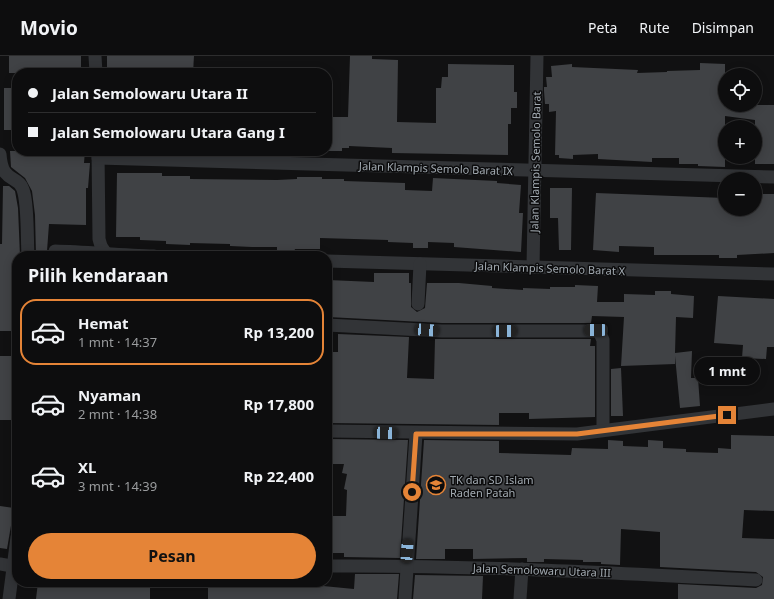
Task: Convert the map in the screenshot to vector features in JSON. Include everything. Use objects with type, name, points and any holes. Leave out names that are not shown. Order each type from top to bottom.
[{"type":"street","points":[[95,56],[96,68]]},
{"type":"street","name":"Jalan Klampis Semolo Barat","points":[[533,268],[537,56]]},
{"type":"street","points":[[0,154],[1,167],[5,175],[20,183],[24,193],[28,251]]},
{"type":"street","points":[[98,156],[99,239],[104,251]]},
{"type":"street","name":"Jalan Klampis Semolo Barat IX","points":[[125,156],[535,171],[774,177]]},
{"type":"street","name":"Jalan Klampis Semolo Barat X","points":[[332,261],[774,274]]},
{"type":"street","points":[[418,304],[420,264]]},
{"type":"street","points":[[332,325],[442,332],[599,331],[603,340],[603,430]]},
{"type":"street","points":[[332,431],[416,434],[577,434],[774,409]]},
{"type":"street","points":[[405,599],[416,434]]},
{"type":"street","points":[[0,564],[12,566]]},
{"type":"street","name":"Jalan Semolowaru Utara III","points":[[332,566],[522,569],[756,580]]},
{"type":"street","points":[[520,599],[522,569]]},
{"type":"street","points":[[9,599],[12,583]]},
{"type":"building","points":[[9,56],[81,56],[81,68],[12,68],[12,73],[9,73]]},
{"type":"building","points":[[107,56],[194,56],[193,68],[107,68]]},
{"type":"building","points":[[350,56],[372,56],[372,59],[398,60],[397,122],[436,123],[436,88],[441,88],[442,77],[448,77],[448,64],[514,65],[514,92],[517,92],[517,108],[511,108],[511,124],[508,124],[508,155],[392,153],[392,148],[349,146],[349,148],[342,148],[342,151],[332,151],[332,117],[348,117]]},
{"type":"building","points":[[700,63],[725,64],[725,68],[718,68],[718,112],[762,112],[762,105],[774,105],[774,164],[762,164],[762,120],[725,116],[725,120],[718,120],[718,164],[725,164],[725,167],[698,166],[698,164],[679,164],[679,158],[652,158],[652,162],[598,159],[598,154],[573,155],[573,159],[559,158],[559,155],[555,155],[556,111],[549,112],[549,104],[545,104],[544,91],[544,87],[547,87],[546,77],[552,77],[551,66],[572,64],[572,67],[638,70],[637,73],[700,70]]},
{"type":"building","points":[[4,88],[12,88],[12,130],[4,130]]},
{"type":"building","points":[[10,151],[12,151],[12,156],[85,156],[84,163],[90,163],[88,188],[86,188],[86,225],[49,224],[47,251],[36,251],[35,215],[32,191],[25,178],[11,167]]},
{"type":"building","points":[[117,173],[162,173],[162,176],[190,176],[190,179],[277,180],[297,179],[297,177],[322,177],[322,179],[344,179],[344,181],[405,183],[405,190],[432,191],[433,178],[497,181],[497,183],[521,185],[519,213],[523,213],[521,252],[454,247],[454,243],[428,242],[428,248],[413,248],[413,243],[388,242],[388,240],[320,238],[320,249],[277,251],[277,247],[230,246],[230,244],[166,244],[166,241],[140,240],[140,237],[116,237]]},
{"type":"building","points":[[3,186],[9,186],[15,191],[18,208],[20,251],[12,251],[12,331],[0,331],[0,244],[2,244]]},
{"type":"building","points":[[550,188],[572,188],[571,250],[559,250],[558,218],[550,218]]},
{"type":"building","points":[[596,193],[718,198],[718,216],[762,216],[762,194],[774,194],[774,253],[737,255],[737,258],[719,258],[719,255],[654,255],[654,247],[619,246],[619,252],[593,250]]},
{"type":"building","points":[[374,273],[409,273],[409,283],[411,283],[411,307],[417,312],[425,308],[427,283],[459,283],[492,286],[492,288],[523,290],[523,288],[550,289],[550,287],[575,287],[575,285],[598,286],[597,302],[624,302],[624,294],[655,295],[655,291],[671,291],[671,294],[694,296],[693,318],[676,317],[675,353],[692,351],[691,378],[698,378],[700,406],[680,408],[675,356],[675,364],[621,366],[624,317],[592,316],[591,323],[442,323],[332,317],[332,280],[374,282]]},
{"type":"building","points":[[718,296],[774,299],[774,347],[767,347],[766,359],[742,358],[743,345],[714,343]]},
{"type":"building","points":[[338,334],[409,337],[407,378],[434,379],[435,339],[591,339],[590,346],[595,346],[595,417],[529,419],[529,413],[499,413],[499,425],[332,423],[332,352],[338,352]]},
{"type":"building","points":[[0,356],[12,356],[12,420],[0,420]]},
{"type":"building","points":[[621,368],[623,416],[611,416],[611,369]]},
{"type":"building","points":[[731,435],[774,436],[774,511],[744,510],[742,538],[774,539],[774,599],[678,599],[678,584],[756,588],[762,585],[763,577],[756,572],[660,567],[660,532],[621,529],[620,565],[601,564],[601,562],[583,562],[583,560],[544,559],[544,562],[527,562],[527,558],[473,559],[473,549],[445,549],[445,559],[416,559],[424,440],[499,441],[499,453],[571,455],[572,448],[608,449],[608,440],[623,441],[623,446],[648,447],[648,440],[663,441],[663,448],[686,449],[686,452],[718,453],[718,448],[731,449]]},
{"type":"building","points":[[332,439],[408,440],[400,558],[344,557],[344,553],[332,553],[332,516],[346,516],[347,490],[344,489],[347,474],[342,473],[344,464],[332,464]]},
{"type":"building","points":[[0,506],[12,508],[12,520],[7,549],[0,548]]},
{"type":"building","points":[[355,574],[399,574],[397,599],[208,599],[208,587],[332,587],[354,589]]},
{"type":"building","points":[[415,575],[483,576],[482,599],[413,599]]},
{"type":"building","points":[[37,587],[150,587],[150,599],[36,599]]},
{"type":"place","name":"TK dan SD Islam Raden Patah","points":[[436,485]]},
{"type":"route","points":[[412,492],[416,434],[577,434],[727,415]]}]
